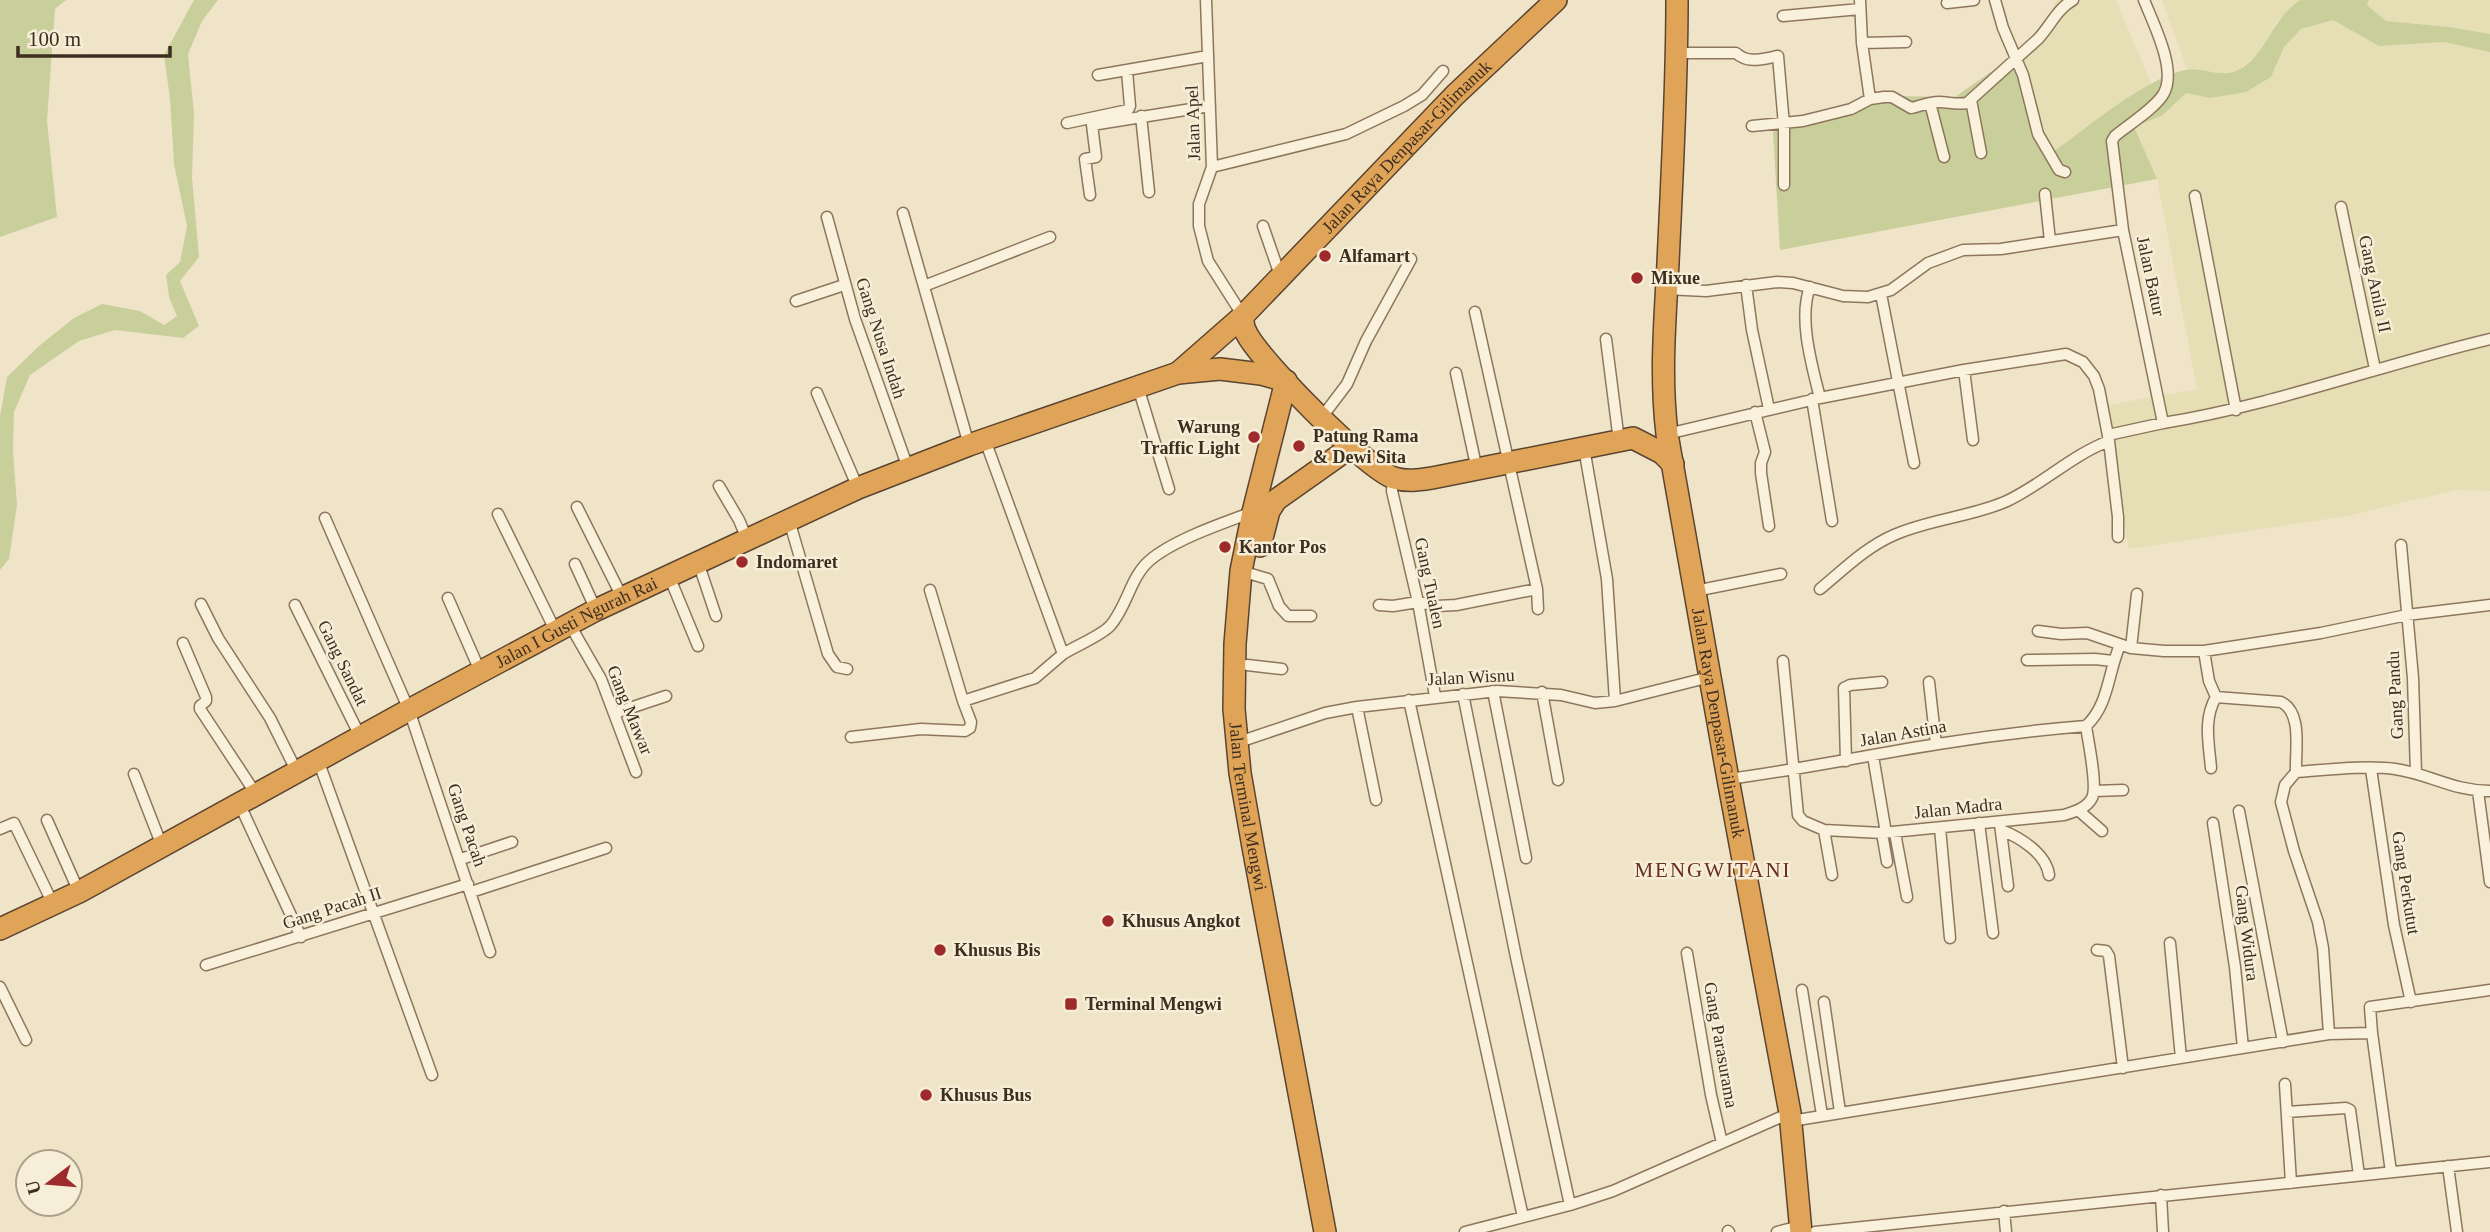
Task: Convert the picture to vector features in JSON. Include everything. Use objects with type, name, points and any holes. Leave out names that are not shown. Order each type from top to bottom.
[{"type":"highway","name":"Jalan Raya Denpasar-Gilimanuk","points":[[1178,373],[1243,316],[1455,94],[1556,0]]},
{"type":"highway","name":"Jalan Raya Denpasar-Gilimanuk","points":[[1676,0],[1677,53],[1662,349],[1662,398],[1728,779],[1791,1117],[1808,1228]]},
{"type":"highway","points":[[1243,316],[1244,329],[1253,345],[1286,381],[1351,447],[1393,477],[1414,481],[1510,464],[1579,445],[1626,440],[1662,453],[1673,464]]},
{"type":"highway","points":[[1178,373],[1220,369],[1257,373],[1286,381]]},
{"type":"highway","name":"Jalan I Gusti Ngurah Rai","points":[[2,924],[79,892],[409,709],[622,597],[858,488],[977,442],[1178,373]]},
{"type":"highway","name":"Jalan Terminal Mengwi","points":[[1286,381],[1253,512],[1248,573],[1243,742],[1264,906],[1325,1232]]},
{"type":"highway","points":[[1626,440],[1650,419],[1662,398]]},
{"type":"highway","name":"Jalan Terminal Mengwi","points":[[1337,1232],[1266,845],[1234,709],[1235,654],[1248,573],[1276,500],[1351,447]]},
{"type":"street","name":"Jalan Apel","points":[[1206,0],[1212,167],[1199,204],[1200,232],[1212,269],[1243,316]]},
{"type":"street","points":[[1947,3],[1973,0]]},
{"type":"street","points":[[1995,0],[2028,91],[2038,134],[2059,170],[2065,173]]},
{"type":"street","points":[[1752,126],[1784,125],[1852,109],[1870,99],[1892,97],[1907,108],[1942,102],[1955,105],[1967,103],[2048,29],[2060,9],[2073,0]]},
{"type":"street","points":[[2123,230],[2112,141],[2158,101],[2164,93],[2168,74],[2165,56],[2144,0]]},
{"type":"street","points":[[1783,16],[1860,4],[1870,99]]},
{"type":"street","points":[[1862,43],[1906,41]]},
{"type":"street","points":[[1677,53],[1735,53],[1748,61],[1778,57],[1784,125],[1784,185]]},
{"type":"street","points":[[1098,75],[1208,56]]},
{"type":"street","points":[[1067,123],[1128,110],[1130,106],[1127,71]]},
{"type":"street","points":[[1212,167],[1346,134],[1422,95],[1443,71]]},
{"type":"street","points":[[1971,100],[1982,153]]},
{"type":"street","points":[[1930,103],[1944,157]]},
{"type":"street","points":[[1090,195],[1085,159],[1096,157],[1092,125],[1210,106]]},
{"type":"street","points":[[1141,116],[1149,192]]},
{"type":"street","points":[[2045,194],[2050,242]]},
{"type":"street","points":[[2195,196],[2236,410]]},
{"type":"street","name":"Gang Anila II","points":[[2341,207],[2375,369]]},
{"type":"street","points":[[903,212],[924,286],[977,442],[1063,654]]},
{"type":"street","name":"Gang Nusa Indah","points":[[827,217],[844,285],[877,387],[908,468]]},
{"type":"street","points":[[1263,226],[1280,278]]},
{"type":"street","name":"Jalan Batur","points":[[1666,289],[1706,291],[1777,282],[1855,298],[1881,294],[1902,283],[1918,269],[1951,253],[1972,248],[2001,249],[2123,230],[2163,423]]},
{"type":"street","points":[[924,286],[1050,237]]},
{"type":"street","points":[[1322,417],[1347,384],[1366,341],[1411,258]]},
{"type":"street","points":[[796,300],[844,285]]},
{"type":"street","points":[[1746,285],[1752,330],[1769,409]]},
{"type":"street","points":[[1810,287],[1805,299],[1806,316],[1832,521]]},
{"type":"street","points":[[1881,294],[1914,463]]},
{"type":"street","points":[[1475,312],[1510,464],[1538,609]]},
{"type":"street","points":[[1606,339],[1626,440]]},
{"type":"street","points":[[1819,589],[1873,546],[1894,534],[2006,502],[2109,438],[2163,423],[2236,410],[2490,339]]},
{"type":"street","points":[[1667,434],[1755,412],[1964,370],[2054,354],[2074,355],[2094,376],[2099,389],[2109,438],[2118,537]]},
{"type":"street","points":[[1964,370],[1973,440]]},
{"type":"street","points":[[1456,373],[1477,470]]},
{"type":"street","points":[[1138,387],[1169,489]]},
{"type":"street","points":[[817,393],[858,488]]},
{"type":"street","points":[[1755,412],[1765,452],[1761,472],[1769,526]]},
{"type":"street","points":[[1579,445],[1607,579],[1615,701]]},
{"type":"street","name":"Gang Tualen","points":[[1393,477],[1392,491],[1418,603],[1435,696]]},
{"type":"street","points":[[719,486],[747,539]]},
{"type":"street","points":[[577,507],[622,597]]},
{"type":"street","points":[[963,701],[1035,678],[1063,654],[1109,627],[1140,571],[1151,559],[1192,537],[1253,512]]},
{"type":"street","name":"Gang Mawar","points":[[498,514],[563,628],[601,679],[636,772]]},
{"type":"street","name":"Gang Pacah","points":[[325,518],[409,709],[490,952]]},
{"type":"street","points":[[789,520],[828,654],[837,667],[847,670]]},
{"type":"street","name":"Gang Pandu","points":[[2401,545],[2413,678],[2416,774]]},
{"type":"street","points":[[698,562],[716,616]]},
{"type":"street","points":[[575,564],[596,610]]},
{"type":"street","points":[[1248,573],[1268,579],[1279,606],[1288,616],[1311,616]]},
{"type":"street","points":[[1695,591],[1781,574]]},
{"type":"street","points":[[669,576],[698,646]]},
{"type":"street","points":[[1379,605],[1456,605],[1536,589]]},
{"type":"street","points":[[851,737],[921,729],[965,731],[970,728],[971,722],[930,590]]},
{"type":"street","points":[[2102,831],[2078,810],[2087,804],[2094,791],[2086,726],[2096,717],[2113,661],[2125,646],[2137,594]]},
{"type":"street","points":[[449,598],[480,671]]},
{"type":"street","points":[[201,604],[218,638],[270,719],[297,772]]},
{"type":"street","name":"Gang Sandat","points":[[295,605],[360,736]]},
{"type":"street","points":[[2038,631],[2087,633],[2125,646],[2164,651],[2204,650],[2320,633],[2407,615],[2490,605]]},
{"type":"street","points":[[183,643],[206,697],[200,709],[248,799],[301,937]]},
{"type":"street","points":[[2204,650],[2209,681],[2216,697]]},
{"type":"street","points":[[2027,660],[2113,661]]},
{"type":"street","points":[[1783,661],[1798,815],[1803,821],[1824,830],[1832,875]]},
{"type":"street","points":[[1247,665],[1282,669]]},
{"type":"street","name":"Jalan Wisnu","points":[[1243,742],[1325,713],[1435,696],[1493,691],[1542,692],[1595,703],[1615,701],[1710,677]]},
{"type":"street","points":[[1846,761],[1844,688],[1882,682]]},
{"type":"street","points":[[1929,682],[1936,744]]},
{"type":"street","points":[[1493,691],[1526,858]]},
{"type":"street","points":[[1542,692],[1558,779]]},
{"type":"street","points":[[1463,694],[1570,1205]]},
{"type":"street","points":[[615,713],[666,696]]},
{"type":"street","points":[[2211,768],[2207,723],[2208,713],[2216,697]]},
{"type":"street","points":[[2216,697],[2281,702],[2290,706],[2295,718],[2296,772],[2285,785],[2281,802],[2318,922],[2323,948],[2329,1034]]},
{"type":"street","points":[[1409,700],[1523,1217]]},
{"type":"street","points":[[1357,707],[1376,800]]},
{"type":"street","name":"Jalan Astina","points":[[1728,779],[1793,771],[1936,744],[2018,732],[2086,726]]},
{"type":"street","points":[[1873,756],[1887,833],[1907,897]]},
{"type":"street","points":[[318,760],[432,1075]]},
{"type":"street","name":"Gang Perkutut","points":[[2371,769],[2394,925],[2411,1002]]},
{"type":"street","points":[[2296,772],[2392,769],[2459,789],[2490,791]]},
{"type":"street","points":[[134,774],[162,846]]},
{"type":"street","points":[[2094,791],[2123,790]]},
{"type":"street","points":[[2478,791],[2490,882]]},
{"type":"street","name":"Jalan Madra","points":[[1824,830],[1887,833],[1979,823],[2000,825],[2064,815],[2078,810]]},
{"type":"street","points":[[2239,811],[2283,1042]]},
{"type":"street","points":[[47,820],[79,892]]},
{"type":"street","points":[[0,829],[14,823],[53,904]]},
{"type":"street","points":[[1979,823],[1993,933]]},
{"type":"street","name":"Gang Widura","points":[[2213,823],[2233,955],[2243,1048]]},
{"type":"street","points":[[2000,825],[2029,846],[2044,862],[2049,875]]},
{"type":"street","points":[[2000,825],[2008,886]]},
{"type":"street","points":[[1940,828],[1950,938]]},
{"type":"street","points":[[1886,862],[1887,833]]},
{"type":"street","points":[[461,859],[512,842]]},
{"type":"street","name":"Gang Pacah II","points":[[206,965],[374,914],[419,897],[470,888],[606,848]]},
{"type":"street","points":[[2170,943],[2181,1058]]},
{"type":"street","points":[[2096,950],[2106,951],[2109,956],[2123,1068]]},
{"type":"street","name":"Gang Parasurama","points":[[1687,953],[1711,1096],[1722,1143]]},
{"type":"street","points":[[0,987],[26,1040]]},
{"type":"street","points":[[1802,990],[1822,1115]]},
{"type":"street","points":[[2392,1172],[2370,1007],[2490,990]]},
{"type":"street","points":[[1824,1002],[1840,1112]]},
{"type":"street","points":[[1465,1232],[1613,1191],[1722,1143],[1791,1117],[1822,1115],[2329,1034],[2372,1033]]},
{"type":"street","points":[[2285,1084],[2291,1183]]},
{"type":"street","points":[[2287,1112],[2346,1108],[2350,1110],[2359,1175]]},
{"type":"street","points":[[1777,1232],[1808,1228],[1916,1226],[2004,1211],[2490,1162]]},
{"type":"street","points":[[2448,1166],[2457,1232]]},
{"type":"street","points":[[2161,1195],[2163,1232]]},
{"type":"street","points":[[2004,1211],[2006,1232]]},
{"type":"shaded area","points":[[2056,0],[2116,0],[2151,83],[2049,155],[2015,55],[2049,20]]},
{"type":"shaded area","points":[[2162,0],[2301,0],[2276,22],[2259,52],[2238,70],[2218,74],[2187,69]]},
{"type":"shaded area","points":[[2369,0],[2490,0],[2490,34],[2386,21],[2367,5]]},
{"type":"shaded area","points":[[2333,20],[2379,46],[2444,42],[2490,52],[2490,491],[2456,490],[2347,516],[2129,549],[2102,406],[2197,389],[2157,179],[2133,127],[2163,115],[2186,93],[2210,98],[2271,77],[2284,47],[2301,29]]},
{"type":"green space","points":[[0,0],[66,0],[55,9],[47,121],[57,217],[0,237]]},
{"type":"green space","points":[[194,0],[218,0],[202,21],[188,54],[194,114],[192,177],[199,257],[180,281],[199,326],[183,338],[115,330],[79,341],[30,375],[14,412],[13,451],[17,505],[9,559],[0,570],[0,416],[7,377],[39,346],[74,318],[102,304],[140,311],[164,325],[177,316],[169,297],[166,275],[180,262],[187,226],[174,164],[164,55]]},
{"type":"green space","points":[[2301,0],[2369,0],[2367,5],[2386,21],[2490,34],[2490,52],[2444,42],[2379,46],[2333,20],[2301,29],[2284,47],[2271,77],[2246,92],[2210,98],[2186,93],[2163,115],[2134,127],[2157,179],[1780,250],[1773,132],[1893,96],[1955,97],[2015,55],[2037,103],[2049,155],[2133,94],[2168,75],[2191,69],[2225,73],[2248,64],[2283,16]]},
{"type":"place","name":"Alfamart","points":[[1325,256]]},
{"type":"place","name":"Mixue","points":[[1637,278]]},
{"type":"place","name":"Warung Traffic Light","points":[[1254,437]]},
{"type":"place","name":"Patung Rama & Dewi Sita","points":[[1299,446]]},
{"type":"place","name":"Kantor Pos","points":[[1225,547]]},
{"type":"place","name":"Indomaret","points":[[742,562]]},
{"type":"place","name":"Khusus Angkot","points":[[1108,921]]},
{"type":"place","name":"Khusus Bis","points":[[940,950]]},
{"type":"place","name":"Terminal Mengwi","points":[[1071,1004]]},
{"type":"place","name":"Khusus Bus","points":[[926,1095]]},
{"type":"district","name":"MENGWITANI","points":[[1713,870]]}]
